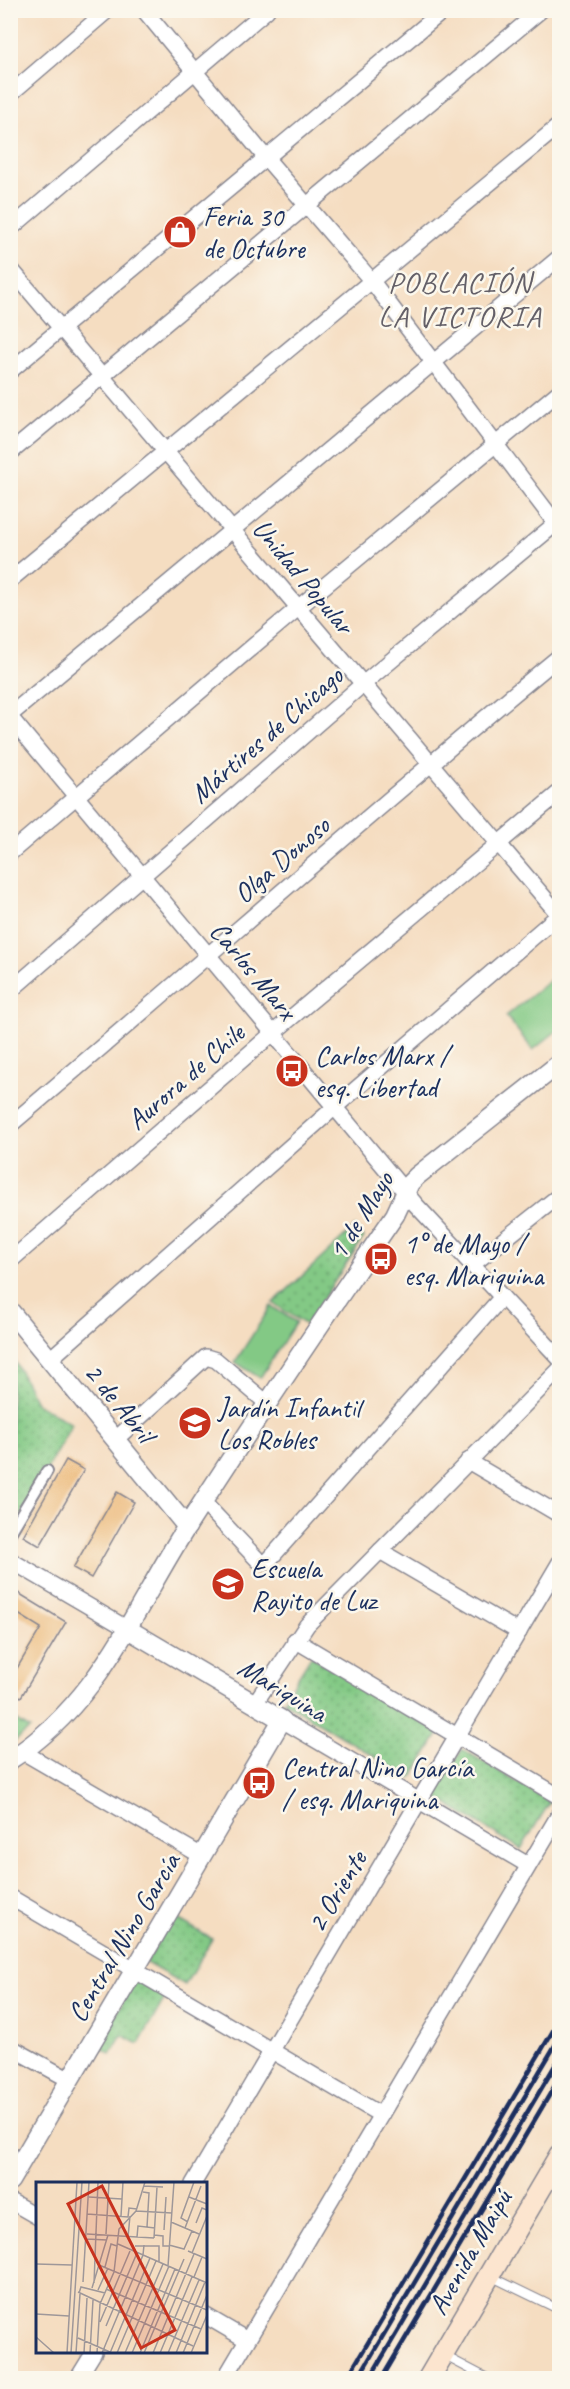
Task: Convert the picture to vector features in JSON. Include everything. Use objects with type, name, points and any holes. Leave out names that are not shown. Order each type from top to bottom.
[{"type":"main road","name":"Avenida Maipú","points":[[429,2379],[489,2275],[556,2168]]},
{"type":"street","points":[[10,94],[108,10]]},
{"type":"street","points":[[144,10],[266,158],[371,280],[558,524]]},
{"type":"street","points":[[10,229],[267,10]]},
{"type":"street","points":[[10,371],[444,10]]},
{"type":"street","points":[[10,453],[541,10]]},
{"type":"street","points":[[10,580],[560,125]]},
{"type":"street","points":[[10,716],[560,257]]},
{"type":"street","name":"Unidad Popular","points":[[10,268],[559,915]]},
{"type":"street","points":[[10,853],[298,608],[560,391]]},
{"type":"street","name":"Mártires de Chicago","points":[[10,991],[363,684],[558,524]]},
{"type":"street","name":"Olga Donoso","points":[[10,1125],[210,957],[429,762],[560,656]]},
{"type":"street","name":"Carlos Marx","points":[[10,716],[405,1191],[560,1359]]},
{"type":"street","name":"Aurora de Chile","points":[[10,1261],[273,1032],[560,792]]},
{"type":"street","points":[[50,1359],[335,1107],[559,915]]},
{"type":"street","name":"1 de Mayo","points":[[17,1756],[51,1731],[79,1702],[104,1668],[187,1527],[395,1215],[405,1191],[417,1176],[560,1063]]},
{"type":"street","points":[[472,1265],[560,1195]]},
{"type":"street","points":[[203,1502],[258,1560],[264,1562],[269,1560],[502,1297]]},
{"type":"street","name":"2 de Abril","points":[[10,1311],[187,1527]]},
{"type":"street","points":[[116,1439],[206,1357],[216,1360],[268,1404]]},
{"type":"street","points":[[255,1703],[295,1640],[560,1369]]},
{"type":"street","points":[[468,1461],[560,1515]]},
{"type":"street","points":[[10,1533],[47,1471]]},
{"type":"street","points":[[380,1551],[519,1632]]},
{"type":"street","name":"Mariquina","points":[[10,1560],[528,1865]]},
{"type":"street","name":"2 Oriente","points":[[195,2182],[560,1563]]},
{"type":"street","points":[[295,1640],[560,1797]]},
{"type":"street","name":"Central Nino García","points":[[10,2181],[282,1720]]},
{"type":"street","points":[[17,1756],[202,1856]]},
{"type":"street","points":[[225,2379],[560,1813]]},
{"type":"street","points":[[10,1897],[381,2115]]},
{"type":"street","points":[[10,2047],[70,2080]]},
{"type":"street","points":[[10,2201],[36,2216]]},
{"type":"street","points":[[207,2317],[247,2340]]},
{"type":"street","points":[[78,2379],[93,2353]]},
{"type":"lane","points":[[489,2275],[560,2310]]},
{"type":"lane","points":[[443,2355],[487,2379]]},
{"type":"green space","points":[[559,973],[559,1029],[533,1050],[506,1016]]},
{"type":"green space","points":[[355,1227],[364,1237],[306,1325],[273,1303]]},
{"type":"green space","points":[[271,1306],[296,1322],[260,1378],[235,1362]]},
{"type":"green space","points":[[11,1354],[37,1404],[72,1424],[11,1533]]},
{"type":"green space","points":[[311,1656],[439,1733],[411,1779],[283,1701]]},
{"type":"green space","points":[[11,1717],[30,1729],[10,1744]]},
{"type":"green space","points":[[462,1749],[550,1802],[521,1849],[433,1796]]},
{"type":"green space","points":[[173,1916],[212,1939],[185,1985],[146,1963]]},
{"type":"green space","points":[[136,1979],[166,1996],[139,2044],[122,2035],[111,2054],[98,2046]]},
{"type":"building","points":[[66,1460],[84,1470],[40,1546],[23,1536]]},
{"type":"building","points":[[117,1492],[134,1502],[91,1578],[73,1568]]},
{"type":"building","points":[[10,1588],[66,1622],[21,1697],[10,1691],[10,1680],[41,1628],[10,1609]]},
{"type":"railway","points":[[347,2378],[560,2019]]},
{"type":"railway","points":[[358,2378],[560,2037]]},
{"type":"railway","points":[[370,2378],[560,2057]]},
{"type":"railway","points":[[382,2378],[560,2077]]},
{"type":"place","name":"Feria 30 de Octubre","points":[[180,232]]},
{"type":"place","name":"Carlos Marx / esq. Libertad","points":[[292,1071]]},
{"type":"place","name":"1° de Mayo / esq. Mariquina","points":[[381,1259]]},
{"type":"place","name":"Jardín Infantil Los Robles","points":[[195,1423]]},
{"type":"place","name":"Escuela Rayito de Luz","points":[[228,1584]]},
{"type":"place","name":"Central Nino García / esq. Mariquina","points":[[259,1783]]},
{"type":"district","name":"POBLACIÓN LA VICTORIA","points":[[460,299]]}]
